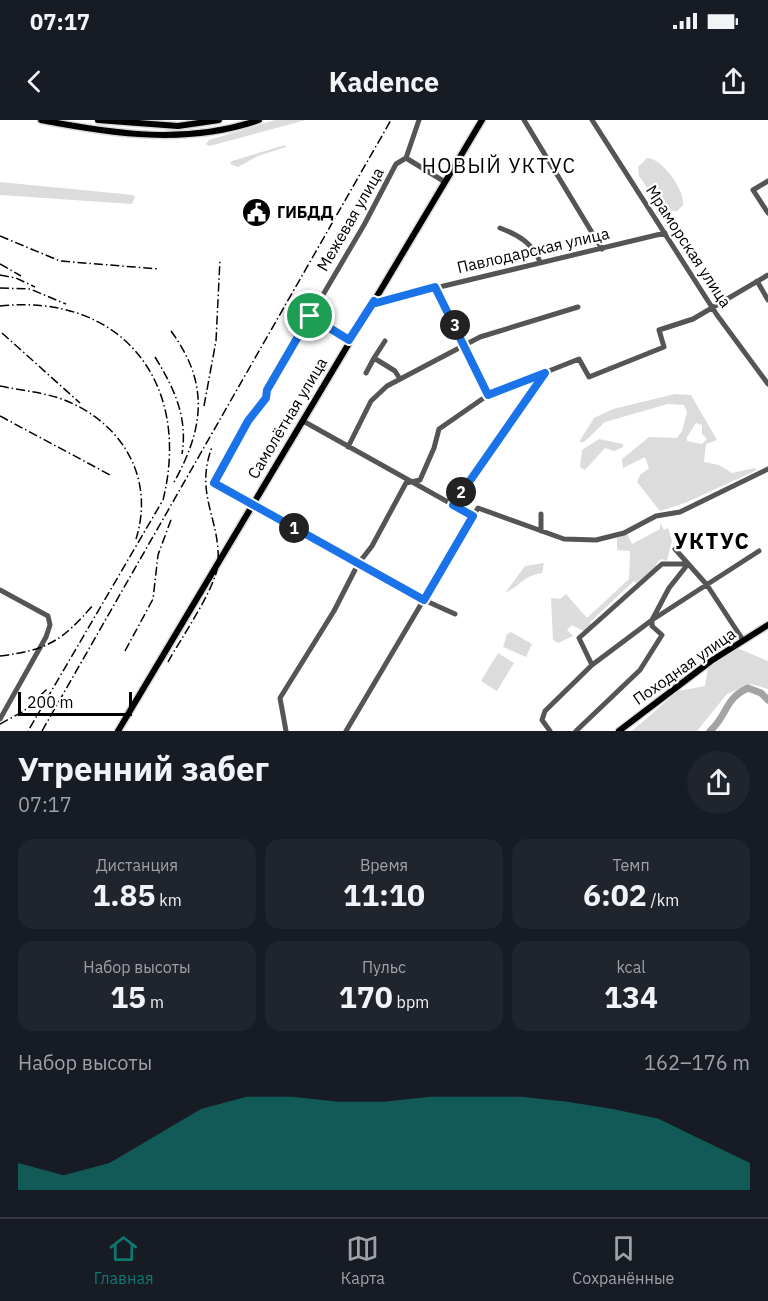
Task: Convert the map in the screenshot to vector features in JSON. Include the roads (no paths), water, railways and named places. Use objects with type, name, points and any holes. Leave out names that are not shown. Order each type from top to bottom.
[{"type":"main road","points":[[41,120],[99,130],[175,135],[216,132],[259,120]]},
{"type":"main road","points":[[98,120],[178,126],[219,120]]},
{"type":"main road","name":"Самолётная улица","points":[[118,731],[482,120]]},
{"type":"main road","name":"Походная улица","points":[[619,731],[655,702],[768,625]]},
{"type":"street","name":"Межевая улица","points":[[252,505],[214,483],[248,421],[266,398],[267,390],[364,225],[396,164],[406,158],[420,120]]},
{"type":"street","points":[[524,120],[602,249]]},
{"type":"street","name":"Мраморская улица","points":[[592,120],[712,307],[768,384]]},
{"type":"street","points":[[406,158],[445,182]]},
{"type":"street","points":[[768,182],[753,190],[768,213]]},
{"type":"street","points":[[500,228],[518,234],[526,240],[540,262]]},
{"type":"street","name":"Павлодарская улица","points":[[374,301],[376,303],[665,233]]},
{"type":"street","points":[[286,731],[280,698],[320,634],[358,564],[372,546],[406,483],[420,480],[435,448],[440,429],[488,395],[579,359],[589,377],[664,347],[659,330],[693,319],[768,275]]},
{"type":"street","points":[[757,281],[768,300]]},
{"type":"street","points":[[435,287],[465,344],[488,395]]},
{"type":"street","points":[[348,447],[370,401],[400,379],[480,337],[578,307]]},
{"type":"street","points":[[310,316],[349,340]]},
{"type":"street","points":[[366,373],[385,341]]},
{"type":"street","points":[[374,358],[395,371],[400,379]]},
{"type":"street","points":[[453,505],[545,373]]},
{"type":"street","points":[[303,421],[473,516]]},
{"type":"street","points":[[346,731],[478,508],[564,539],[603,539],[624,533],[656,516],[664,516],[694,506],[768,469]]},
{"type":"street","points":[[252,505],[424,600],[455,614]]},
{"type":"street","points":[[541,514],[541,531]]},
{"type":"street","points":[[675,549],[707,585],[743,640]]},
{"type":"street","points":[[550,731],[542,720],[545,711],[592,665],[652,621],[759,551]]},
{"type":"street","points":[[592,665],[579,638],[662,564],[688,564]]},
{"type":"street","points":[[576,731],[639,670],[662,635],[652,626],[652,621],[669,588],[688,564]]},
{"type":"street","points":[[0,590],[48,616],[50,625],[46,637],[0,719]]},
{"type":"waterway","points":[[710,731],[730,702],[740,692],[748,688],[761,693],[768,700]]},
{"type":"railway","points":[[42,731],[391,120]]},
{"type":"railway","points":[[0,236],[60,261],[159,269]]},
{"type":"railway","points":[[204,406],[216,341],[220,259]]},
{"type":"railway","points":[[0,264],[21,276]]},
{"type":"railway","points":[[0,275],[16,278],[35,287]]},
{"type":"railway","points":[[0,288],[30,289],[66,304]]},
{"type":"railway","points":[[0,306],[43,306],[81,314],[113,331],[138,354],[156,384],[167,418],[169,458],[163,500],[28,731]]},
{"type":"railway","points":[[171,331],[184,351],[192,370],[197,388],[198,407],[191,444],[173,484]]},
{"type":"railway","points":[[2,333],[80,403]]},
{"type":"railway","points":[[155,357],[178,403],[183,428],[182,454]]},
{"type":"railway","points":[[0,386],[59,398],[80,407],[115,435],[127,452],[136,472],[141,493],[141,515],[136,539]]},
{"type":"railway","points":[[0,416],[112,476]]},
{"type":"railway","points":[[168,662],[205,599],[216,574],[218,548],[206,479],[212,447]]},
{"type":"railway","points":[[125,651],[153,599],[158,555],[172,517]]},
{"type":"railway","points":[[0,656],[30,651],[53,642],[73,627],[94,604]]},
{"type":"railway","points":[[0,724],[24,711],[47,689]]},
{"type":"place","name":"ГИБДД","points":[[256,212]]},
{"type":"district","name":"НОВЫЙ УКТУС","points":[[499,166]]},
{"type":"district","name":"УКТУС","points":[[712,541]]}]
